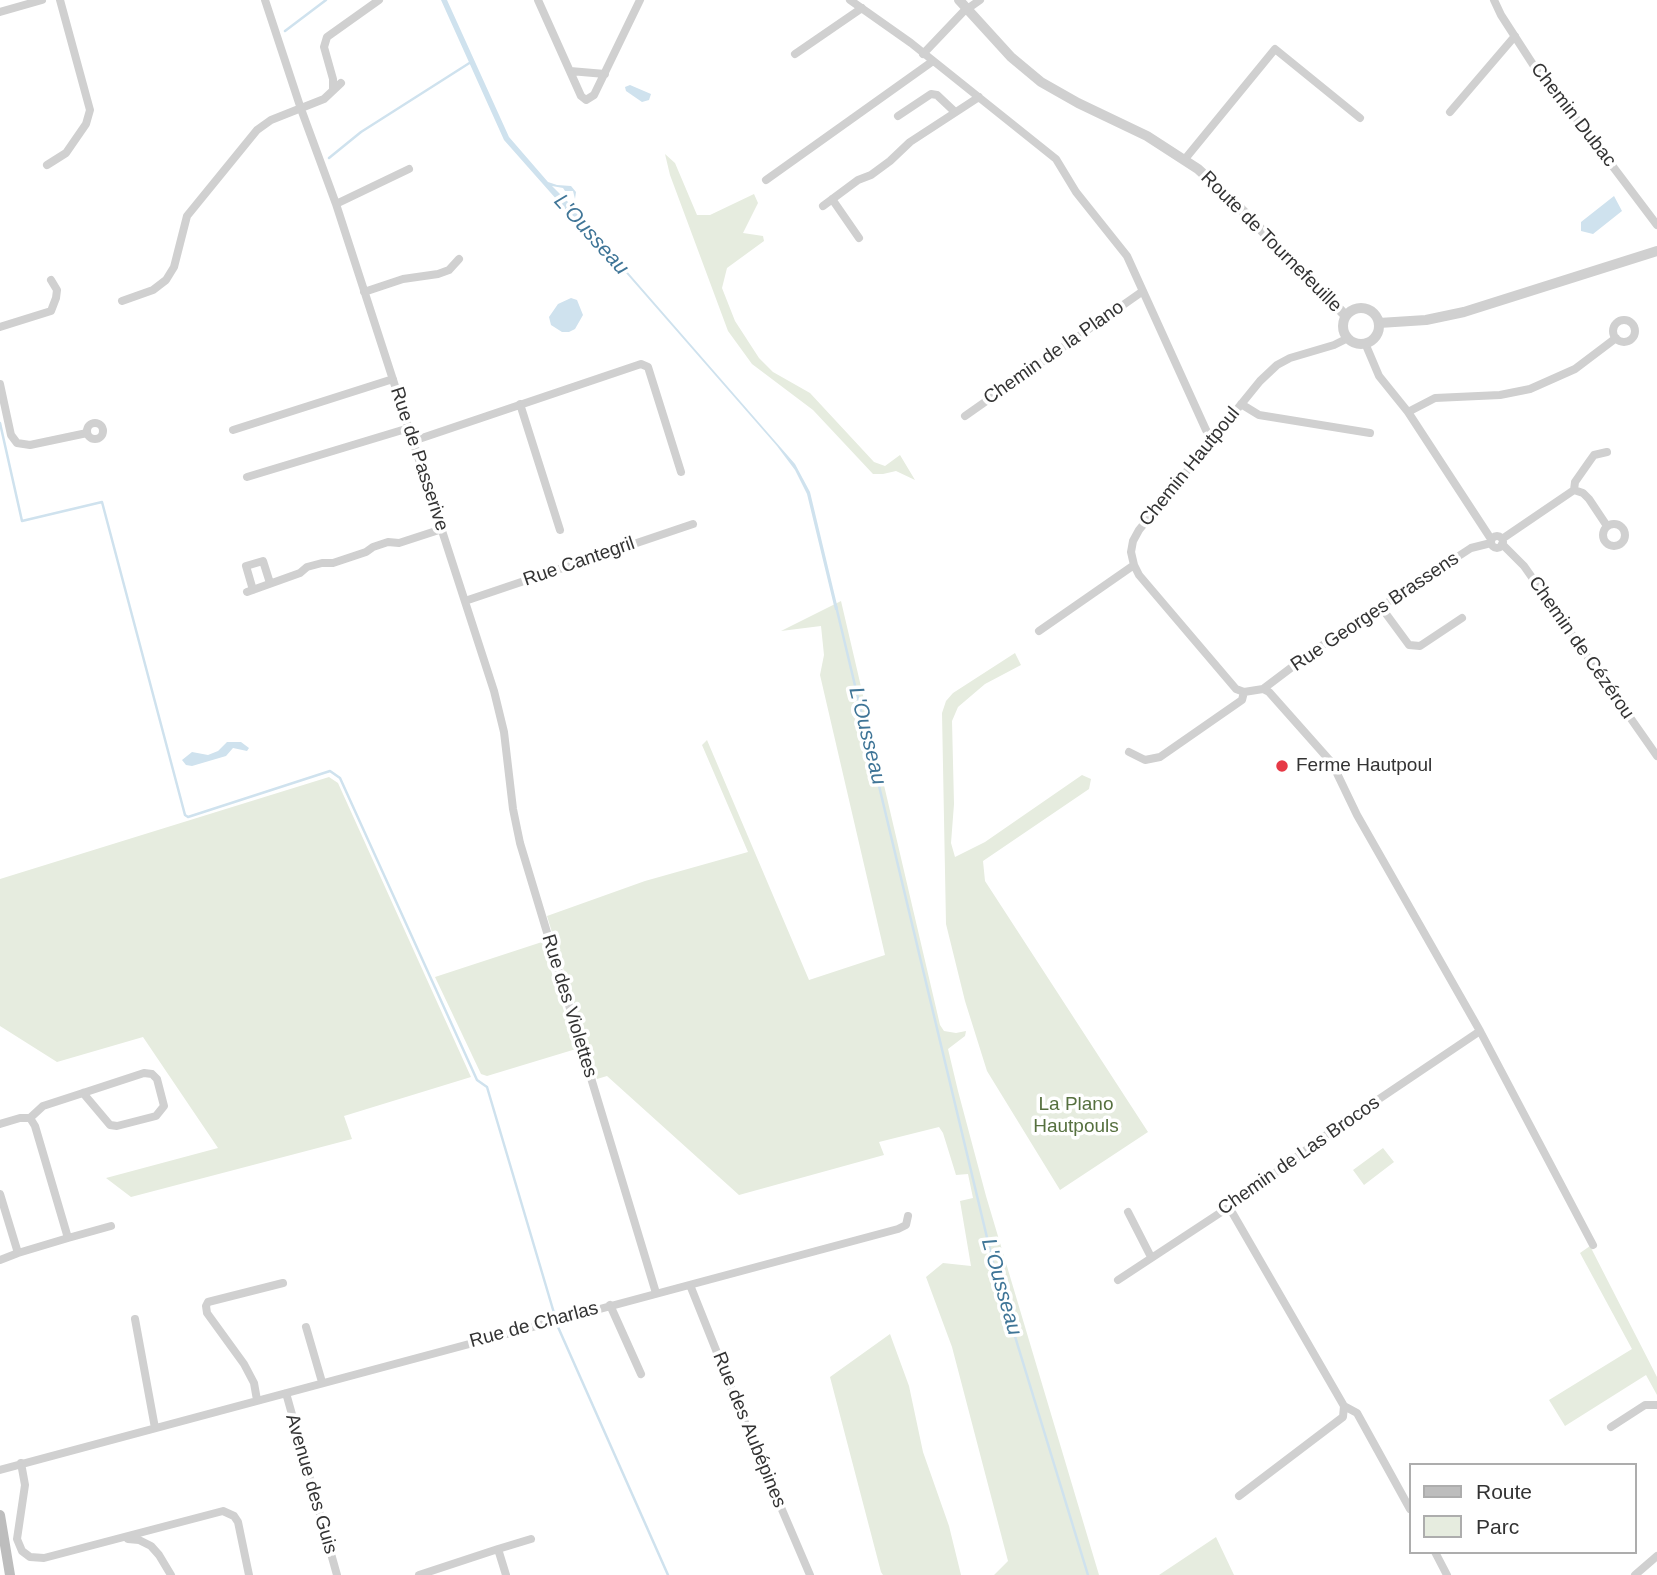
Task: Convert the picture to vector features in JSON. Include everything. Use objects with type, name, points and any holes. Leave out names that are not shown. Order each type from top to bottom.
[{"type":"main road","points":[[0,1515],[10,1575]]},
{"type":"street","points":[[47,165],[66,153],[86,124],[90,110],[60,0]]},
{"type":"street","name":"Rue de Passerive","points":[[265,0],[365,292],[500,715]]},
{"type":"street","points":[[333,90],[333,79],[324,47],[327,37],[379,0]]},
{"type":"street","points":[[538,0],[581,96],[586,100],[594,95],[640,0]]},
{"type":"street","points":[[850,0],[933,61],[1056,159],[1076,192],[1127,256],[1206,430],[1213,439]]},
{"type":"street","name":"Route de Tournefeuille","points":[[959,0],[1012,57],[1041,82],[1147,136],[1185,159],[1226,194],[1346,316]]},
{"type":"street","points":[[923,54],[963,12],[980,0]]},
{"type":"street","name":"Chemin Dubac","points":[[1494,0],[1543,80],[1580,123],[1657,225]]},
{"type":"street","points":[[0,12],[38,1]]},
{"type":"street","points":[[795,54],[862,8]]},
{"type":"street","points":[[1450,112],[1515,36]]},
{"type":"street","points":[[1185,159],[1275,49],[1360,118]]},
{"type":"street","points":[[766,180],[933,61]]},
{"type":"street","points":[[570,71],[605,74]]},
{"type":"street","points":[[122,301],[153,290],[166,280],[174,267],[189,212],[261,127],[271,120],[324,99],[341,83]]},
{"type":"street","points":[[898,116],[931,94],[955,112]]},
{"type":"street","points":[[824,206],[858,180],[890,161],[910,142],[979,97]]},
{"type":"street","points":[[336,204],[409,169]]},
{"type":"street","points":[[832,199],[859,238]]},
{"type":"street","points":[[1379,323],[1426,320],[1464,312],[1657,251]]},
{"type":"street","points":[[365,292],[402,279],[438,274],[449,270],[459,259]]},
{"type":"street","points":[[0,327],[51,311],[57,290],[51,280]]},
{"type":"street","name":"Chemin de la Plano","points":[[965,416],[1143,291]]},
{"type":"street","points":[[1356,308],[1366,308],[1375,314],[1379,323],[1376,336],[1365,343],[1356,343],[1348,338],[1343,328],[1346,316],[1356,308]]},
{"type":"street","name":"Chemin Hautpoul","points":[[1134,565],[1131,552],[1139,530],[1260,381],[1281,362],[1348,338]]},
{"type":"street","points":[[1408,412],[1424,402],[1444,396],[1500,395],[1530,389],[1575,369],[1616,338]]},
{"type":"street","points":[[1365,343],[1379,376],[1408,412],[1497,548],[1502,541],[1574,490],[1575,482],[1594,456],[1607,452]]},
{"type":"street","points":[[413,441],[641,364],[648,367],[681,472]]},
{"type":"street","points":[[233,430],[393,379]]},
{"type":"street","points":[[0,384],[11,435],[17,443],[30,445],[87,432]]},
{"type":"street","points":[[520,404],[560,530]]},
{"type":"street","points":[[1241,404],[1259,415],[1370,433]]},
{"type":"street","points":[[247,477],[409,428]]},
{"type":"street","points":[[1574,490],[1589,499],[1607,526]]},
{"type":"street","name":"Rue Cantegril","points":[[465,601],[693,524]]},
{"type":"street","points":[[270,583],[264,561],[246,566],[250,591],[300,573],[307,567],[332,563],[388,542],[399,543],[442,529]]},
{"type":"street","name":"Rue Georges Brassens","points":[[1263,689],[1312,652],[1471,548],[1491,541]]},
{"type":"street","name":"Chemin de Cézérou","points":[[1502,541],[1524,566],[1657,757]]},
{"type":"street","points":[[1039,631],[1134,565],[1139,575],[1236,689],[1244,692],[1263,689],[1285,707],[1332,763],[1357,815],[1480,1031],[1593,1245]]},
{"type":"street","points":[[1381,607],[1409,645],[1420,646],[1462,618]]},
{"type":"street","points":[[1129,752],[1145,760],[1160,757],[1242,700],[1244,692]]},
{"type":"street","name":"Rue des Violettes","points":[[500,715],[520,843],[656,1293]]},
{"type":"street","name":"Chemin de Las Brocos","points":[[1118,1280],[1229,1207],[1333,1130],[1480,1031]]},
{"type":"street","points":[[0,1124],[30,1118],[43,1106],[144,1073],[152,1074],[156,1079],[164,1106],[156,1116],[117,1126],[110,1125],[87,1101],[83,1093]]},
{"type":"street","points":[[30,1118],[35,1126],[68,1238]]},
{"type":"street","points":[[0,1194],[18,1253]]},
{"type":"street","points":[[1229,1207],[1344,1406],[1357,1413],[1408,1505]]},
{"type":"street","points":[[1128,1212],[1151,1258]]},
{"type":"street","name":"Rue de Charlas","points":[[0,1470],[898,1229],[906,1225],[908,1216]]},
{"type":"street","points":[[0,1260],[111,1226]]},
{"type":"street","points":[[257,1400],[254,1383],[244,1364],[207,1313],[206,1306],[208,1302],[283,1283]]},
{"type":"street","name":"Rue des Aubépines","points":[[690,1285],[810,1575]]},
{"type":"street","points":[[610,1305],[641,1374]]},
{"type":"street","points":[[135,1319],[155,1428]]},
{"type":"street","points":[[306,1327],[322,1382]]},
{"type":"street","name":"Avenue des Guis","points":[[286,1393],[337,1575]]},
{"type":"street","points":[[1611,1427],[1645,1405],[1657,1405]]},
{"type":"street","points":[[1239,1496],[1343,1417],[1344,1406]]},
{"type":"street","points":[[21,1463],[25,1485],[17,1539],[22,1551],[30,1557],[44,1558],[223,1511],[230,1513],[238,1522],[249,1575]]},
{"type":"street","points":[[150,1546],[154,1532],[160,1528]]},
{"type":"street","points":[[122,1538],[139,1540],[150,1546],[171,1575]]},
{"type":"street","points":[[419,1575],[531,1539]]},
{"type":"street","points":[[498,1549],[506,1575]]},
{"type":"street","points":[[1435,1554],[1447,1575]]},
{"type":"street","points":[[1635,1575],[1657,1556]]},
{"type":"green space","points":[[665,154],[675,163],[697,215],[710,215],[754,194],[758,203],[743,233],[763,236],[764,241],[727,268],[722,288],[735,321],[759,358],[773,372],[810,393],[874,462],[885,466],[900,455],[915,480],[896,471],[873,474],[813,410],[752,364],[728,331],[670,175]]},
{"type":"green space","points":[[841,601],[940,1025],[944,1031],[966,1031],[965,1036],[948,1049],[958,1091],[986,1196],[1099,1575],[994,1575],[1008,1561],[952,1347],[926,1277],[943,1263],[971,1266],[960,1201],[973,1198],[968,1174],[956,1175],[939,1127],[879,1142],[884,1155],[739,1195],[607,1076],[597,1079],[547,916],[645,881],[748,852],[702,745],[707,740],[809,980],[885,955],[820,675],[824,655],[821,626],[781,631]]},
{"type":"green space","name":"La Plano Hautpouls","points":[[1015,653],[1021,665],[985,684],[958,707],[952,721],[954,804],[951,843],[955,857],[985,842],[1082,775],[1091,779],[1089,789],[983,861],[985,881],[1148,1132],[1060,1190],[987,1071],[965,1001],[946,924],[942,713],[946,701],[953,693]]},
{"type":"green space","points":[[329,777],[338,783],[471,1077],[344,1116],[352,1139],[131,1197],[106,1178],[218,1148],[143,1037],[57,1062],[0,1026],[0,879]]},
{"type":"green space","points":[[542,942],[576,1049],[487,1076],[481,1074],[435,977]]},
{"type":"green space","points":[[1383,1148],[1394,1162],[1364,1185],[1353,1170]]},
{"type":"green space","points":[[1590,1246],[1657,1377],[1657,1395],[1646,1375],[1565,1426],[1549,1400],[1632,1349],[1580,1253]]},
{"type":"green space","points":[[890,1334],[909,1386],[923,1452],[949,1526],[961,1575],[883,1575],[881,1572],[830,1377]]},
{"type":"green space","points":[[1216,1537],[1234,1575],[1159,1575]]},
{"type":"water","points":[[441,0],[447,0],[509,137],[548,182],[571,186],[576,192],[575,199],[573,191],[552,186],[579,213],[795,464],[810,492],[838,609],[835,610],[807,494],[795,470],[584,225],[565,209],[504,140]]},
{"type":"water","points":[[630,85],[651,94],[649,100],[642,102],[626,91],[625,87]]},
{"type":"water","points":[[1614,196],[1622,211],[1593,234],[1581,231],[1581,222]]},
{"type":"water","points":[[571,298],[577,300],[583,315],[575,329],[562,332],[551,325],[549,317],[558,304]]},
{"type":"water","points":[[227,742],[241,742],[249,748],[247,751],[233,748],[226,756],[192,766],[186,765],[182,760],[192,752],[208,755],[218,751]]},
{"type":"waterway","points":[[285,31],[326,0]]},
{"type":"waterway","points":[[329,158],[361,132],[471,62]]},
{"type":"waterway","points":[[0,423],[22,521],[102,502],[185,815],[188,817],[330,771],[340,778],[477,1080],[487,1087],[554,1313]]},
{"type":"waterway","name":"L'Ousseau","points":[[836,606],[995,1271],[1088,1575]]},
{"type":"waterway","points":[[558,1327],[668,1575]]},
{"type":"place","name":"Ferme Hautpoul","points":[[1282,766]]}]
